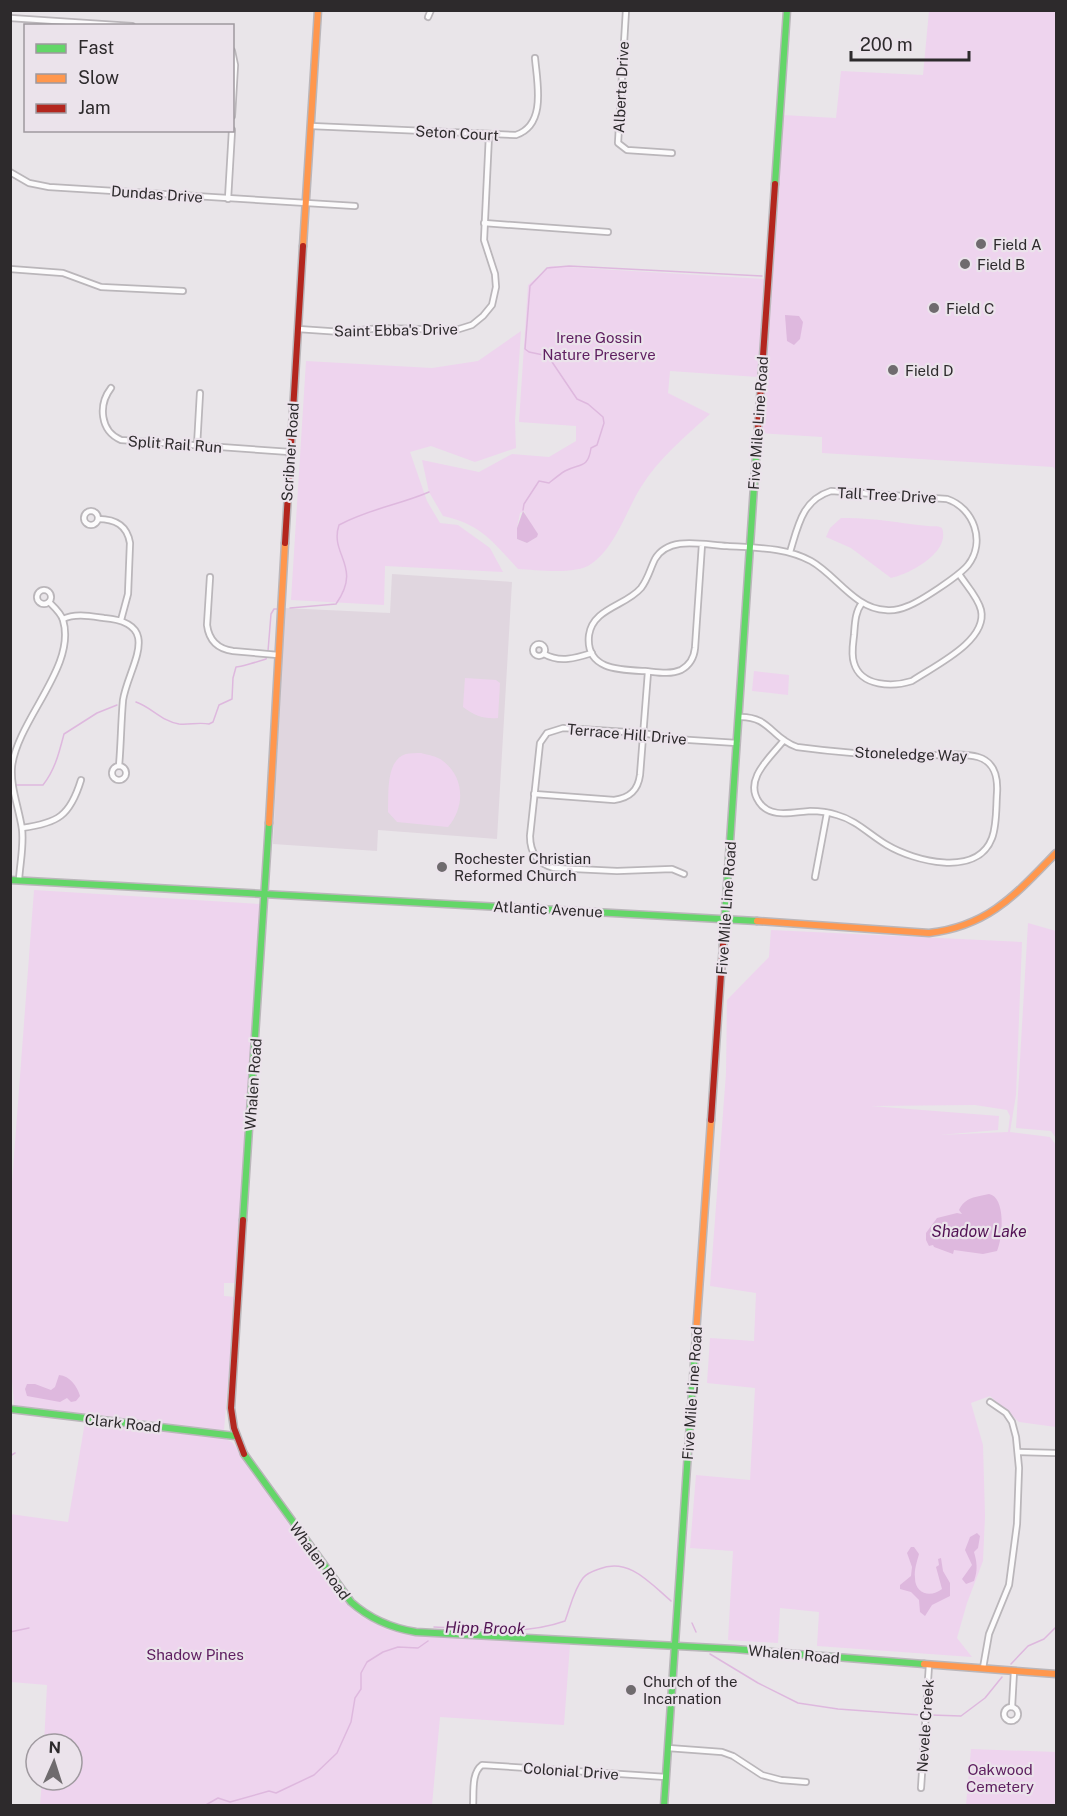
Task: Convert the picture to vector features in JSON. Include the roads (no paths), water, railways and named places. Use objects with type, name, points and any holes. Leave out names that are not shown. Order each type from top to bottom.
[{"type":"main road","name":"Scribner Road","points":[[266,894],[278,655],[318,10]]},
{"type":"main road","name":"Five Mile Line Road","points":[[664,1806],[787,10]]},
{"type":"main road","name":"Atlantic Avenue","points":[[10,880],[725,919],[914,933],[950,932],[977,923],[996,910],[1056,853]]},
{"type":"main road","name":"Whalen Road","points":[[266,894],[231,1401],[236,1436],[243,1453],[344,1595],[363,1613],[379,1623],[404,1631],[675,1646],[1056,1674]]},
{"type":"main road","name":"Clark Road","points":[[10,1409],[236,1436]]},
{"type":"street","points":[[428,17],[431,10]]},
{"type":"street","name":"Alberta Drive","points":[[626,10],[618,142],[627,150],[672,153]]},
{"type":"street","points":[[10,18],[75,24]]},
{"type":"street","name":"Seton Court","points":[[311,126],[516,135],[524,132],[532,124],[536,115],[535,58]]},
{"type":"street","points":[[234,60],[234,82]]},
{"type":"street","points":[[228,199],[232,132]]},
{"type":"street","name":"Saint Ebba's Drive","points":[[298,329],[339,332],[378,328],[453,330],[472,325],[488,310],[495,293],[495,274],[484,243],[489,135]]},
{"type":"street","name":"Dundas Drive","points":[[10,172],[28,183],[49,187],[355,206]]},
{"type":"street","points":[[484,223],[608,232]]},
{"type":"street","points":[[10,268],[63,273],[101,287],[183,291]]},
{"type":"street","name":"Split Rail Run","points":[[111,388],[104,398],[102,415],[106,428],[115,438],[127,442],[290,452]]},
{"type":"street","points":[[197,446],[200,393]]},
{"type":"street","name":"Tall Tree Drive","points":[[592,652],[590,634],[595,620],[604,612],[626,601],[642,587],[660,552],[676,544],[749,547],[790,552],[825,570],[862,603],[880,610],[902,608],[917,602],[959,574],[969,564],[975,550],[975,526],[957,503],[941,498],[840,491],[824,493],[809,503],[802,514],[790,552]]},
{"type":"street","points":[[98,519],[111,520],[121,525],[129,536],[128,594],[121,620]]},
{"type":"street","points":[[544,654],[551,658],[567,659],[592,652],[599,662],[609,668],[648,672],[676,671],[689,664],[693,657],[702,544]]},
{"type":"street","points":[[862,603],[856,612],[852,654],[857,670],[870,681],[898,684],[912,681],[970,642],[978,632],[982,621],[980,605],[959,574]]},
{"type":"street","points":[[210,577],[207,625],[210,638],[226,650],[278,655]]},
{"type":"street","points":[[19,880],[22,828],[12,780],[14,757],[23,729],[57,668],[63,643],[63,620],[49,602]]},
{"type":"street","points":[[63,620],[80,615],[121,620],[129,624],[138,640],[139,650],[123,700],[119,766]]},
{"type":"street","points":[[534,794],[614,800],[632,794],[639,784],[648,672]]},
{"type":"street","name":"Stoneledge Way","points":[[739,717],[759,719],[784,740],[797,747],[908,756],[974,755],[990,764],[996,774],[992,838],[984,851],[969,861],[939,862],[910,855],[886,845],[844,817],[811,811],[776,813],[768,810],[759,802],[754,788],[755,778],[784,740]]},
{"type":"street","name":"Terrace Hill Drive","points":[[684,874],[672,869],[608,871],[547,866],[535,856],[530,843],[538,748],[543,737],[552,730],[568,728],[737,743]]},
{"type":"street","points":[[22,828],[46,824],[64,814],[76,796],[81,780]]},
{"type":"street","points":[[815,877],[827,813]]},
{"type":"street","points":[[983,1668],[988,1634],[1009,1585],[1017,1524],[1018,1452],[1015,1430],[1010,1419],[990,1402]]},
{"type":"street","points":[[1018,1452],[1056,1453]]},
{"type":"street","name":"Nevele Creek","points":[[921,1788],[929,1665]]},
{"type":"street","points":[[1012,1707],[1014,1671]]},
{"type":"street","points":[[668,1748],[722,1752],[733,1756],[762,1775],[781,1780],[806,1782]]},
{"type":"street","name":"Colonial Drive","points":[[473,1806],[477,1768],[483,1765],[666,1777]]},
{"type":"water","points":[[785,315],[799,316],[803,322],[800,339],[794,345],[787,341]]},
{"type":"water","points":[[523,511],[538,534],[527,543],[517,539],[517,528]]},
{"type":"water","name":"Shadow Lake","points":[[989,1194],[998,1202],[1001,1210],[1002,1228],[997,1251],[983,1254],[954,1250],[953,1254],[933,1245],[929,1246],[926,1233],[937,1218],[962,1214],[959,1210],[964,1202]]},
{"type":"water","points":[[59,1375],[70,1379],[75,1385],[80,1396],[76,1401],[71,1402],[67,1398],[60,1402],[27,1396],[25,1389],[27,1384],[35,1384],[51,1390],[55,1387]]},
{"type":"water","points":[[977,1533],[980,1536],[978,1548],[974,1552],[976,1573],[974,1581],[966,1584],[962,1579],[972,1565],[965,1550],[970,1537]]},
{"type":"water","points":[[911,1547],[914,1547],[919,1554],[915,1575],[916,1583],[921,1591],[929,1594],[942,1589],[936,1567],[939,1565],[938,1559],[941,1558],[943,1571],[950,1583],[950,1596],[932,1605],[925,1616],[920,1612],[919,1600],[911,1592],[900,1589],[900,1585],[911,1576],[912,1567],[907,1553]]},
{"type":"waterway","points":[[523,510],[524,504],[539,481],[549,483],[565,471],[588,459],[591,448],[597,445],[604,423],[603,417],[588,404],[577,399],[548,356],[525,349],[530,286],[547,268],[569,266],[762,276]]},
{"type":"waterway","points":[[290,608],[336,604],[346,580],[346,570],[338,545],[339,525],[361,515],[429,492]]},
{"type":"waterway","points":[[268,651],[271,614],[274,609],[277,609]]},
{"type":"waterway","points":[[136,702],[173,723],[209,724],[213,722],[219,705],[232,699],[236,667],[266,659],[267,656]]},
{"type":"waterway","points":[[16,785],[43,785],[54,767],[64,734],[97,713],[117,705]]},
{"type":"waterway","points":[[10,1456],[15,1453]]},
{"type":"waterway","name":"Hipp Brook","points":[[434,1627],[517,1630],[533,1629],[565,1621],[583,1578],[592,1571],[610,1566],[620,1566],[638,1574],[671,1601]]},
{"type":"waterway","name":"Hipp Brook","points":[[692,1623],[696,1632]]},
{"type":"waterway","name":"Hipp Brook","points":[[1011,1664],[1028,1646],[1044,1639],[1056,1627]]},
{"type":"waterway","points":[[10,1632],[29,1628]]},
{"type":"waterway","name":"Hipp Brook","points":[[204,1806],[218,1798],[230,1802],[269,1791],[276,1793],[314,1775],[337,1753],[351,1722],[355,1698],[361,1689],[361,1673],[367,1662],[383,1652],[398,1647],[418,1648],[428,1641]]},
{"type":"waterway","name":"Hipp Brook","points":[[710,1654],[758,1683],[798,1703],[838,1709],[921,1715]]},
{"type":"waterway","name":"Hipp Brook","points":[[931,1715],[961,1716],[985,1698],[1002,1677]]},
{"type":"place","name":"Field A","points":[[981,244]]},
{"type":"place","name":"Field B","points":[[965,264]]},
{"type":"place","name":"Field C","points":[[934,308]]},
{"type":"place","name":"Field D","points":[[893,370]]},
{"type":"place","name":"Rochester Christian Reformed Church","points":[[442,867]]},
{"type":"place","name":"Church of the Incarnation","points":[[631,1690]]},
{"type":"park label","name":"Irene Gossin Nature Preserve","points":[[599,346]]},
{"type":"park label","name":"Shadow Pines","points":[[195,1654]]},
{"type":"park label","name":"Oakwood Cemetery","points":[[1000,1778]]}]
